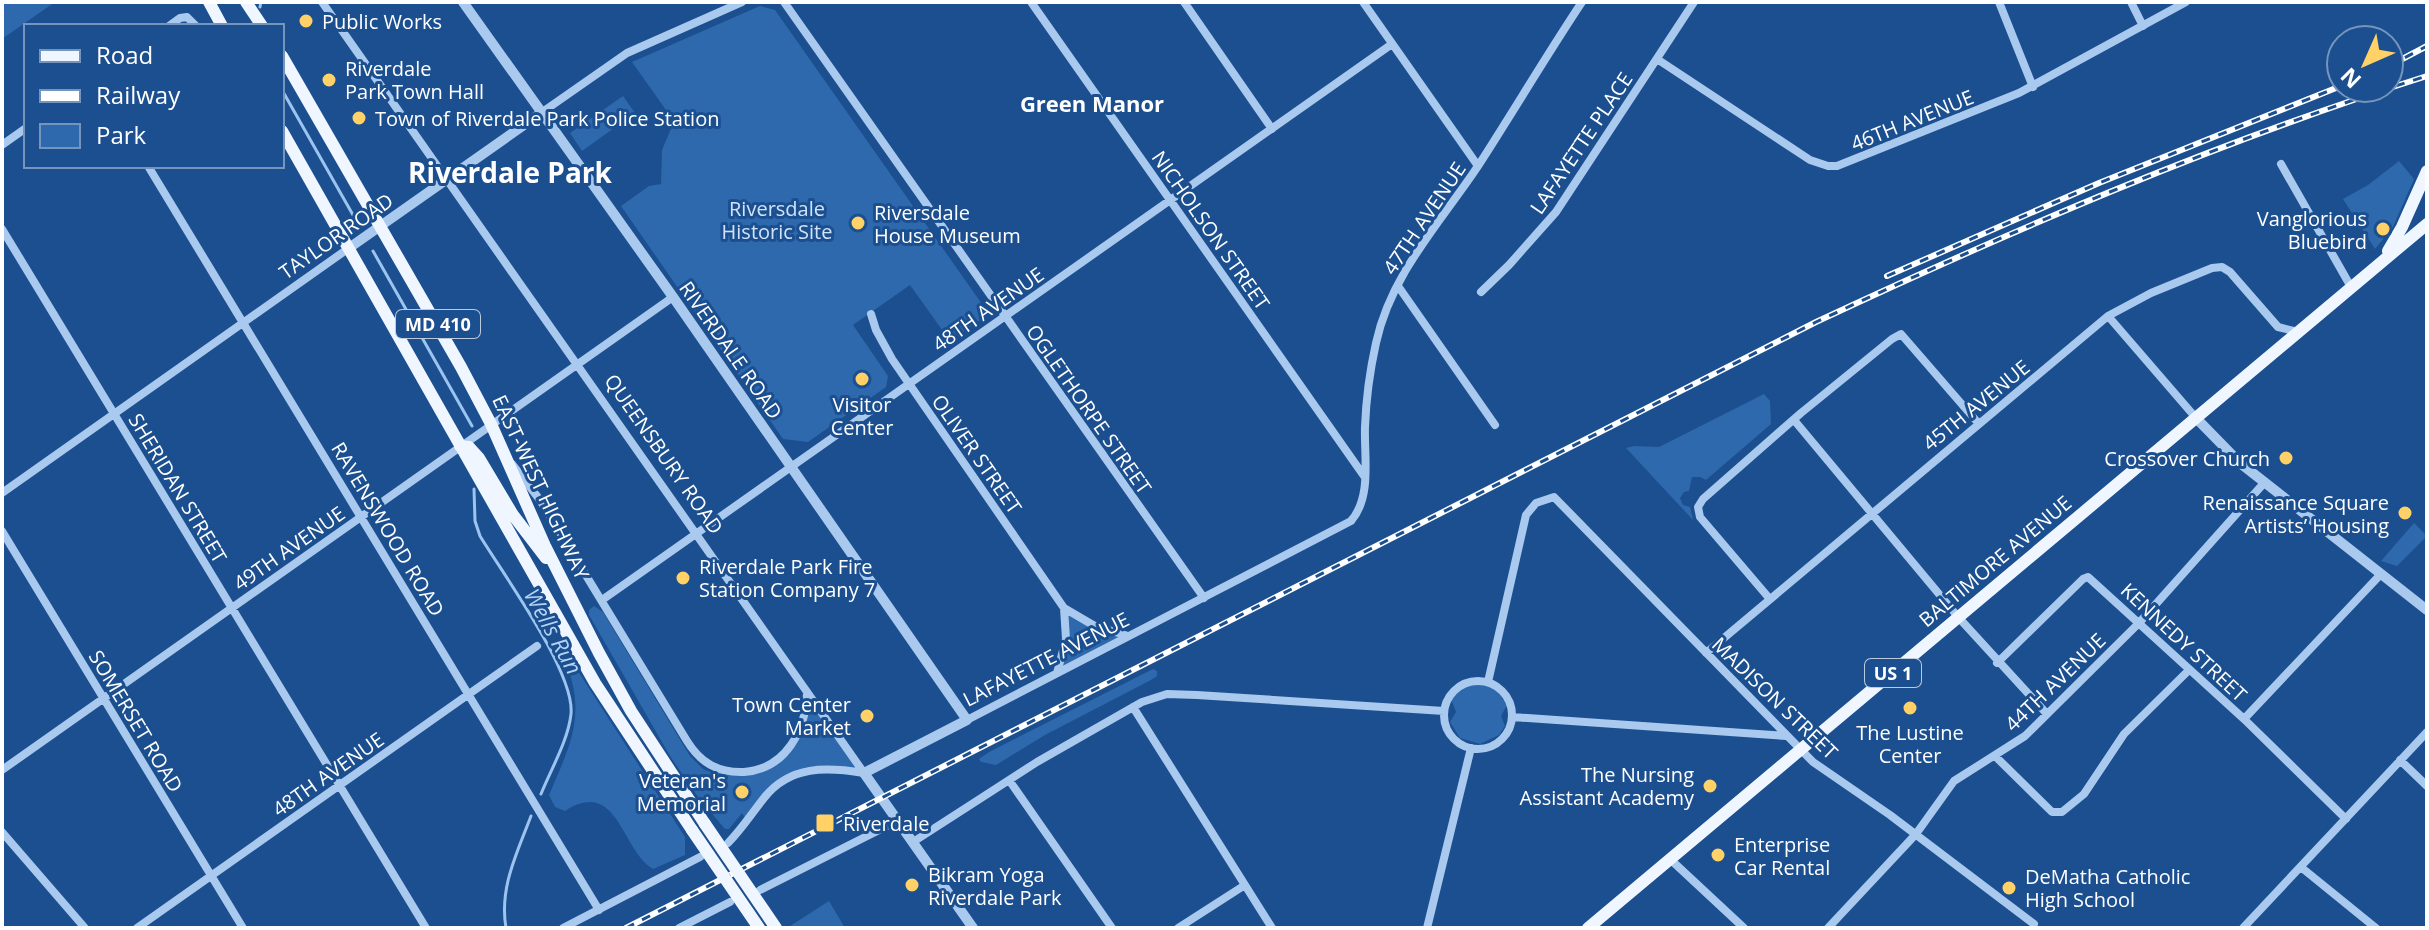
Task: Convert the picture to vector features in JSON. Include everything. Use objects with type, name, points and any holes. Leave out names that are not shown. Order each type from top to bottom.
[{"type":"main road","points":[[209,2],[221,24]]},
{"type":"main road","points":[[246,2],[261,24]]},
{"type":"main road","name":"EAST-WEST HIGHWAY","points":[[284,59],[382,225],[491,424],[564,583],[631,711],[776,928]]},
{"type":"main road","name":"MD 410","points":[[284,134],[595,683],[759,928]]},
{"type":"main road","points":[[2379,263],[2398,233],[2427,171]]},
{"type":"main road","name":"BALTIMORE AVENUE","points":[[1588,928],[2427,224]]},
{"type":"main road","points":[[460,446],[469,447],[479,458],[513,515],[564,583]]},
{"type":"street","name":"QUEENSBURY ROAD","points":[[322,2],[973,928]]},
{"type":"street","name":"RIVERDALE ROAD","points":[[463,2],[967,720]]},
{"type":"street","name":"TAYLOR ROAD","points":[[2,493],[627,53],[742,2]]},
{"type":"street","name":"OGLETHORPE STREET","points":[[784,2],[1204,598]]},
{"type":"street","name":"NICHOLSON STREET","points":[[1031,2],[1364,477]]},
{"type":"street","points":[[1184,2],[1272,129]]},
{"type":"street","points":[[1363,2],[1478,166]]},
{"type":"street","name":"LAFAYETTE PLACE","points":[[1481,292],[1556,212],[1694,2]]},
{"type":"street","points":[[1999,2],[2033,87]]},
{"type":"street","points":[[2131,2],[2143,26]]},
{"type":"street","name":"46TH AVENUE","points":[[1657,59],[1810,160],[1828,166],[1847,163],[2033,87],[2186,2]]},
{"type":"street","name":"47TH AVENUE","points":[[1364,477],[1365,425],[1375,348],[1384,315],[1418,248],[1478,166],[1579,3]]},
{"type":"street","points":[[172,24],[187,17],[194,24]]},
{"type":"street","name":"48TH AVENUE","points":[[602,600],[1392,44]]},
{"type":"street","points":[[2,145],[24,129]]},
{"type":"street","points":[[2281,164],[2351,287]]},
{"type":"street","name":"RAVENSWOOD ROAD","points":[[149,168],[599,910]]},
{"type":"street","name":"SHERIDAN STREET","points":[[2,229],[426,928]]},
{"type":"street","name":"45TH AVENUE","points":[[1706,653],[2108,316],[2151,293],[2212,268],[2222,267],[2230,272],[2278,327]]},
{"type":"street","points":[[1398,286],[1495,425]]},
{"type":"street","name":"49TH AVENUE","points":[[2,770],[673,297]]},
{"type":"street","name":"OLIVER STREET","points":[[871,314],[881,342],[1064,608],[1093,625],[1129,636]]},
{"type":"street","points":[[2108,316],[2196,418],[2240,463],[2427,610]]},
{"type":"street","points":[[2277,350],[2278,327],[2298,332]]},
{"type":"street","points":[[1769,598],[1700,517],[1698,507],[1703,499],[1794,420],[1901,334],[1979,424]]},
{"type":"street","points":[[1794,420],[1997,663],[2047,714]]},
{"type":"street","points":[[504,454],[540,500],[698,757],[721,770],[750,771],[769,766],[782,756],[796,737],[806,708],[807,691]]},
{"type":"street","name":"LAFAYETTE AVENUE","points":[[864,773],[1351,521],[1362,500],[1364,477]]},
{"type":"street","name":"44TH AVENUE","points":[[1828,928],[1916,834],[1954,781],[2025,736],[2139,623],[2264,483]]},
{"type":"street","name":"MADISON STREET","points":[[1488,682],[1526,515],[1536,503],[1554,497],[1818,766],[1916,834],[2034,924]]},
{"type":"street","name":"SOMERSET ROAD","points":[[2,531],[243,928]]},
{"type":"street","points":[[2244,719],[2381,574]]},
{"type":"street","name":"KENNEDY STREET","points":[[1997,663],[2088,577],[2244,719],[2346,819]]},
{"type":"street","points":[[1057,674],[1066,639],[1064,608]]},
{"type":"street","name":"48TH AVENUE","points":[[137,928],[537,646]]},
{"type":"street","points":[[1995,756],[2052,812],[2062,812],[2084,794],[2124,734],[2189,670]]},
{"type":"street","points":[[1475,681],[1488,682],[1506,695],[1512,707],[1512,717],[1507,734],[1498,742],[1489,747],[1471,748],[1459,743],[1449,732],[1444,711],[1449,698],[1459,687],[1475,681]]},
{"type":"street","points":[[913,842],[1009,780],[1159,695],[1444,711]]},
{"type":"street","points":[[1133,707],[1272,928]]},
{"type":"street","points":[[1512,717],[1787,736]]},
{"type":"street","points":[[2247,926],[2427,732]]},
{"type":"street","points":[[1427,928],[1471,748]]},
{"type":"street","points":[[2400,760],[2427,786]]},
{"type":"street","points":[[769,766],[780,783]]},
{"type":"street","points":[[728,843],[764,797],[795,774],[823,768],[864,773]]},
{"type":"street","points":[[1009,780],[1112,928]]},
{"type":"street","points":[[760,890],[897,821]]},
{"type":"street","points":[[2,832],[85,928]]},
{"type":"street","points":[[563,928],[700,857]]},
{"type":"street","points":[[1671,860],[1744,928]]},
{"type":"street","points":[[2302,868],[2376,928]]},
{"type":"street","points":[[1178,928],[1245,885]]},
{"type":"street","points":[[679,928],[730,902]]},
{"type":"green space","points":[[2,2],[55,2],[2,39]]},
{"type":"green space","name":"Riversdale Historic Site","points":[[760,6],[775,10],[989,314],[950,341],[910,285],[853,325],[888,376],[886,387],[808,442],[783,439],[621,206],[649,186],[661,184],[662,150],[676,117],[666,110],[632,62]]},
{"type":"green space","points":[[623,96],[635,113],[582,151],[570,133]]},
{"type":"green space","points":[[2399,161],[2414,179],[2393,227],[2375,249],[2343,199],[2368,185]]},
{"type":"green space","points":[[1764,394],[1770,401],[1771,424],[1706,480],[1692,477],[1689,491],[1680,498],[1683,505],[1690,507],[1693,520],[1626,448],[1659,447]]},
{"type":"green space","points":[[2414,523],[2427,536],[2397,566],[2381,561]]},
{"type":"green space","points":[[594,606],[603,612],[690,756],[703,769],[717,775],[712,767],[731,772],[769,766],[796,736],[807,691],[863,772],[834,768],[787,778],[747,821],[742,813],[729,829],[725,829],[670,756],[589,615],[589,610]]},
{"type":"green space","points":[[1064,608],[1129,636],[1057,674],[1062,658]]},
{"type":"green space","points":[[571,664],[685,837],[685,855],[653,869],[642,860],[608,809],[597,803],[583,803],[565,811],[555,807],[549,795],[568,748],[575,719],[573,687],[568,669]]},
{"type":"green space","points":[[1153,669],[1157,671],[1157,676],[1151,680],[1045,735],[996,765],[979,759],[989,752]]},
{"type":"green space","points":[[1476,683],[1496,689],[1507,705],[1501,716],[1505,726],[1499,735],[1480,744],[1460,738],[1450,722],[1456,712],[1451,699],[1465,685]]},
{"type":"green space","points":[[829,901],[845,928],[787,928]]},
{"type":"waterway","name":"Wells Run","points":[[260,7],[261,2]]},
{"type":"waterway","points":[[284,94],[353,215]]},
{"type":"waterway","points":[[373,251],[472,426]]},
{"type":"waterway","name":"Wells Run","points":[[474,489],[475,521],[480,536],[550,649],[569,696],[571,714],[566,734],[541,794]]},
{"type":"waterway","name":"Wells Run","points":[[506,928],[507,885],[531,816]]},
{"type":"railway","points":[[2405,58],[2427,46]]},
{"type":"railway","points":[[626,928],[1816,322],[2117,189],[2271,129],[2427,76]]},
{"type":"railway","points":[[1887,276],[2099,183],[2325,92]]},
{"type":"place","name":"Public Works","points":[[306,21]]},
{"type":"place","name":"Riverdale Park Town Hall","points":[[329,80]]},
{"type":"place","name":"Town of Riverdale Park Police Station","points":[[359,118]]},
{"type":"place","name":"Riversdale House Museum","points":[[858,223]]},
{"type":"place","name":"Vanglorious Bluebird","points":[[2383,229]]},
{"type":"place","name":"Visitor Center","points":[[862,379]]},
{"type":"place","name":"Crossover Church","points":[[2286,458]]},
{"type":"place","name":"Renaissance Square Artists’ Housing","points":[[2405,513]]},
{"type":"place","name":"Riverdale Park Fire Station Company 7","points":[[683,578]]},
{"type":"place","name":"The Lustine Center","points":[[1910,708]]},
{"type":"place","name":"Town Center Market","points":[[867,716]]},
{"type":"place","name":"The Nursing Assistant Academy","points":[[1710,786]]},
{"type":"place","name":"Veteran's Memorial","points":[[742,792]]},
{"type":"place","name":"Riverdale","points":[[825,823]]},
{"type":"place","name":"Enterprise Car Rental","points":[[1718,855]]},
{"type":"place","name":"Bikram Yoga Riverdale Park","points":[[912,885]]},
{"type":"place","name":"DeMatha Catholic High School","points":[[2009,888]]},
{"type":"district","name":"Green Manor","points":[[1092,103]]},
{"type":"district","name":"Riverdale Park","points":[[510,172]]}]
